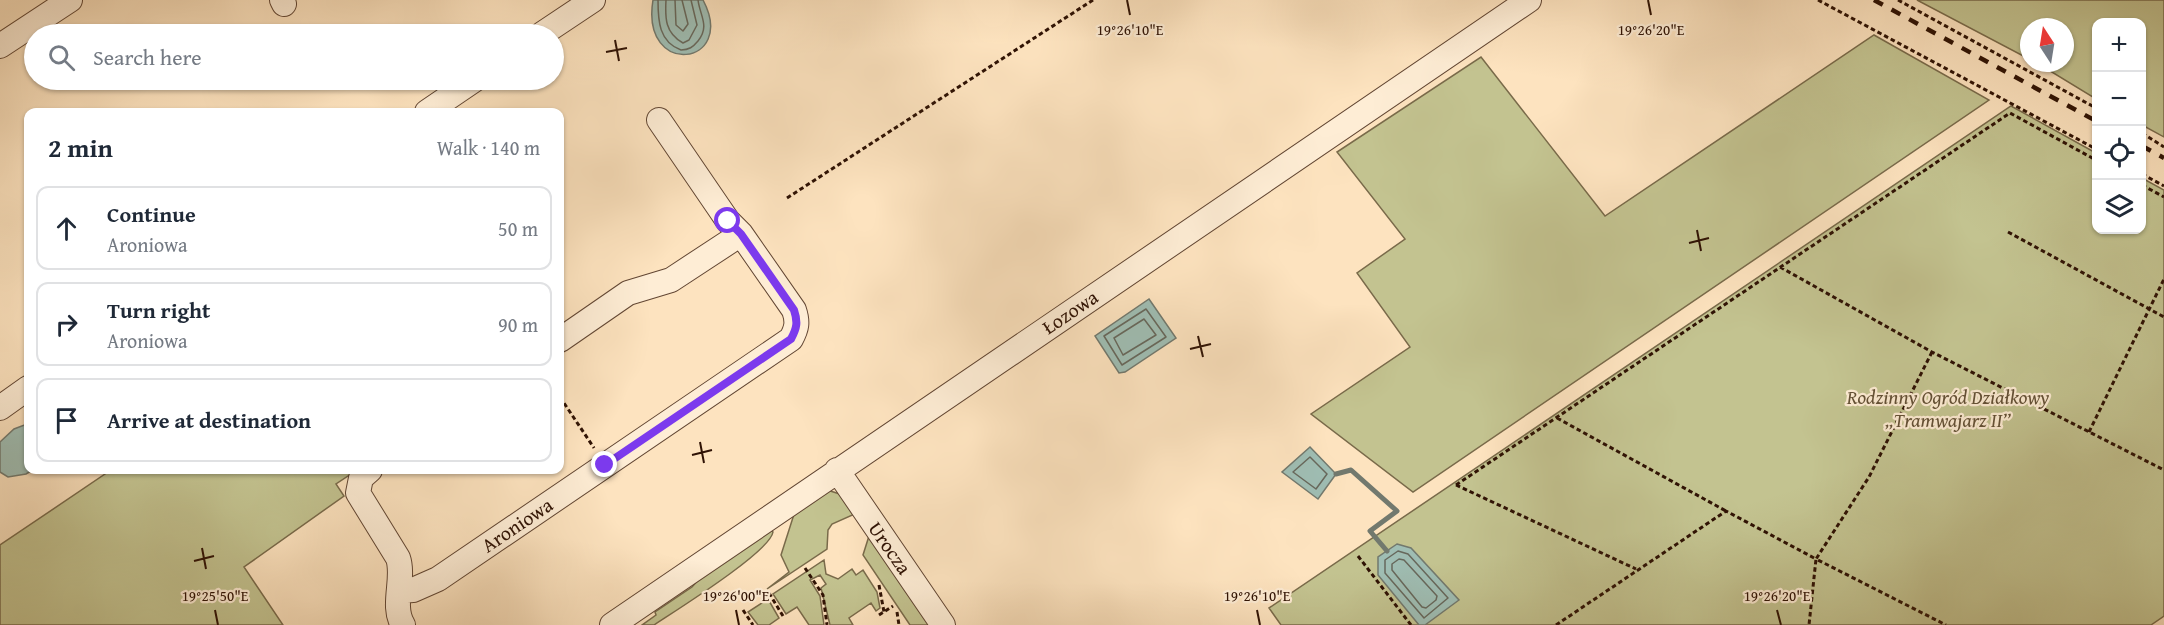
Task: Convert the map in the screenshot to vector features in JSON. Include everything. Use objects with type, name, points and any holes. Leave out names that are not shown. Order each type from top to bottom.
[{"type":"street","points":[[33,24],[70,0]]},
{"type":"street","points":[[557,24],[593,0]]},
{"type":"street","name":"Łozowa","points":[[612,625],[1529,0]]},
{"type":"street","points":[[0,46],[24,30]]},
{"type":"street","points":[[433,108],[459,90]]},
{"type":"street","name":"Aroniowa","points":[[400,591],[413,590],[438,579],[791,339],[796,330],[798,320],[794,310],[741,234],[728,221],[659,120]]},
{"type":"street","points":[[564,337],[628,293],[671,280],[741,234]]},
{"type":"street","points":[[2,403],[24,390]]},
{"type":"street","name":"Urocza","points":[[837,470],[943,625]]},
{"type":"street","points":[[365,474],[360,478],[358,493],[401,566],[399,615],[403,625]]},
{"type":"path","points":[[787,198],[1093,0]]},
{"type":"path","points":[[1818,0],[2092,146]]},
{"type":"path","points":[[1898,0],[2092,105]]},
{"type":"path","points":[[1636,569],[1456,485],[2010,113],[2092,157]]},
{"type":"path","points":[[2146,136],[2164,147]]},
{"type":"path","points":[[2146,176],[2164,186]]},
{"type":"path","points":[[2146,186],[2164,197]]},
{"type":"path","points":[[2008,232],[2164,318]]},
{"type":"path","points":[[1780,267],[1932,352],[2164,470]]},
{"type":"path","points":[[2089,432],[2164,279]]},
{"type":"path","points":[[1809,625],[1816,559],[1869,477],[1932,352]]},
{"type":"path","points":[[564,403],[605,465]]},
{"type":"path","points":[[1556,417],[1726,511],[1946,625]]},
{"type":"path","points":[[1556,625],[1636,569],[1726,511]]},
{"type":"path","points":[[1358,556],[1411,625]]},
{"type":"path","points":[[805,568],[822,595],[827,625]]},
{"type":"path","points":[[879,585],[884,612]]},
{"type":"path","points":[[769,593],[783,616]]},
{"type":"path","points":[[879,615],[893,606]]},
{"type":"path","points":[[743,610],[753,625]]},
{"type":"path","points":[[897,612],[899,625]]},
{"type":"green space","points":[[1917,0],[2164,0],[2164,137],[2146,127],[2146,18],[2092,18],[2092,97],[2052,72],[2074,72],[2074,18],[2020,18],[2020,54]]},
{"type":"green space","points":[[1874,35],[1989,100],[1413,492],[1311,414],[1410,347],[1357,273],[1405,239],[1337,152],[1481,57],[1605,216]]},
{"type":"green space","name":"Rodzinny Ogród Działkowy „Tramwajarz II”","points":[[2011,106],[2092,151],[2092,234],[2146,234],[2146,180],[2164,190],[2164,616],[2151,625],[1281,625],[1269,608]]},
{"type":"green space","points":[[105,474],[351,474],[336,484],[344,496],[244,567],[283,625],[0,625],[0,545]]},
{"type":"green space","points":[[827,490],[843,495],[857,513],[832,524],[828,530],[827,549],[767,589],[789,572],[781,555],[796,508]]},
{"type":"green space","points":[[770,529],[773,532],[768,541],[740,567],[654,625],[642,625],[656,615],[655,612],[692,587],[700,578]]},
{"type":"green space","points":[[869,536],[932,625],[910,625],[863,555]]},
{"type":"green space","points":[[824,560],[826,574],[838,579],[852,569],[856,575],[863,570],[877,592],[880,608],[876,611],[871,603],[849,618],[853,625],[830,625],[821,588],[826,584],[820,575],[810,580],[820,596],[824,625],[809,625],[797,607],[786,614],[773,594]]},
{"type":"green space","points":[[768,599],[779,618],[769,625],[758,625],[748,612]]},
{"type":"water","points":[[653,0],[703,0],[710,22],[708,39],[699,50],[686,54],[672,52],[660,43],[653,25]]},
{"type":"water","points":[[1149,299],[1176,338],[1125,372],[1119,373],[1095,336]]},
{"type":"water","points":[[24,425],[24,474],[26,474],[8,477],[0,472],[0,442],[14,429]]},
{"type":"water","points":[[1310,447],[1336,474],[1318,499],[1282,472]]},
{"type":"water","points":[[1397,544],[1411,548],[1459,600],[1425,625],[1419,625],[1378,575],[1378,557]]},
{"type":"waterway","points":[[1336,474],[1351,470],[1397,511],[1370,531],[1387,551]]},
{"type":"railway","points":[[1874,0],[2092,119]]},
{"type":"railway","points":[[2146,148],[2164,158]]},
{"type":"route","points":[[605,465],[791,339],[796,330],[798,320],[794,310],[741,234],[728,221]]}]
